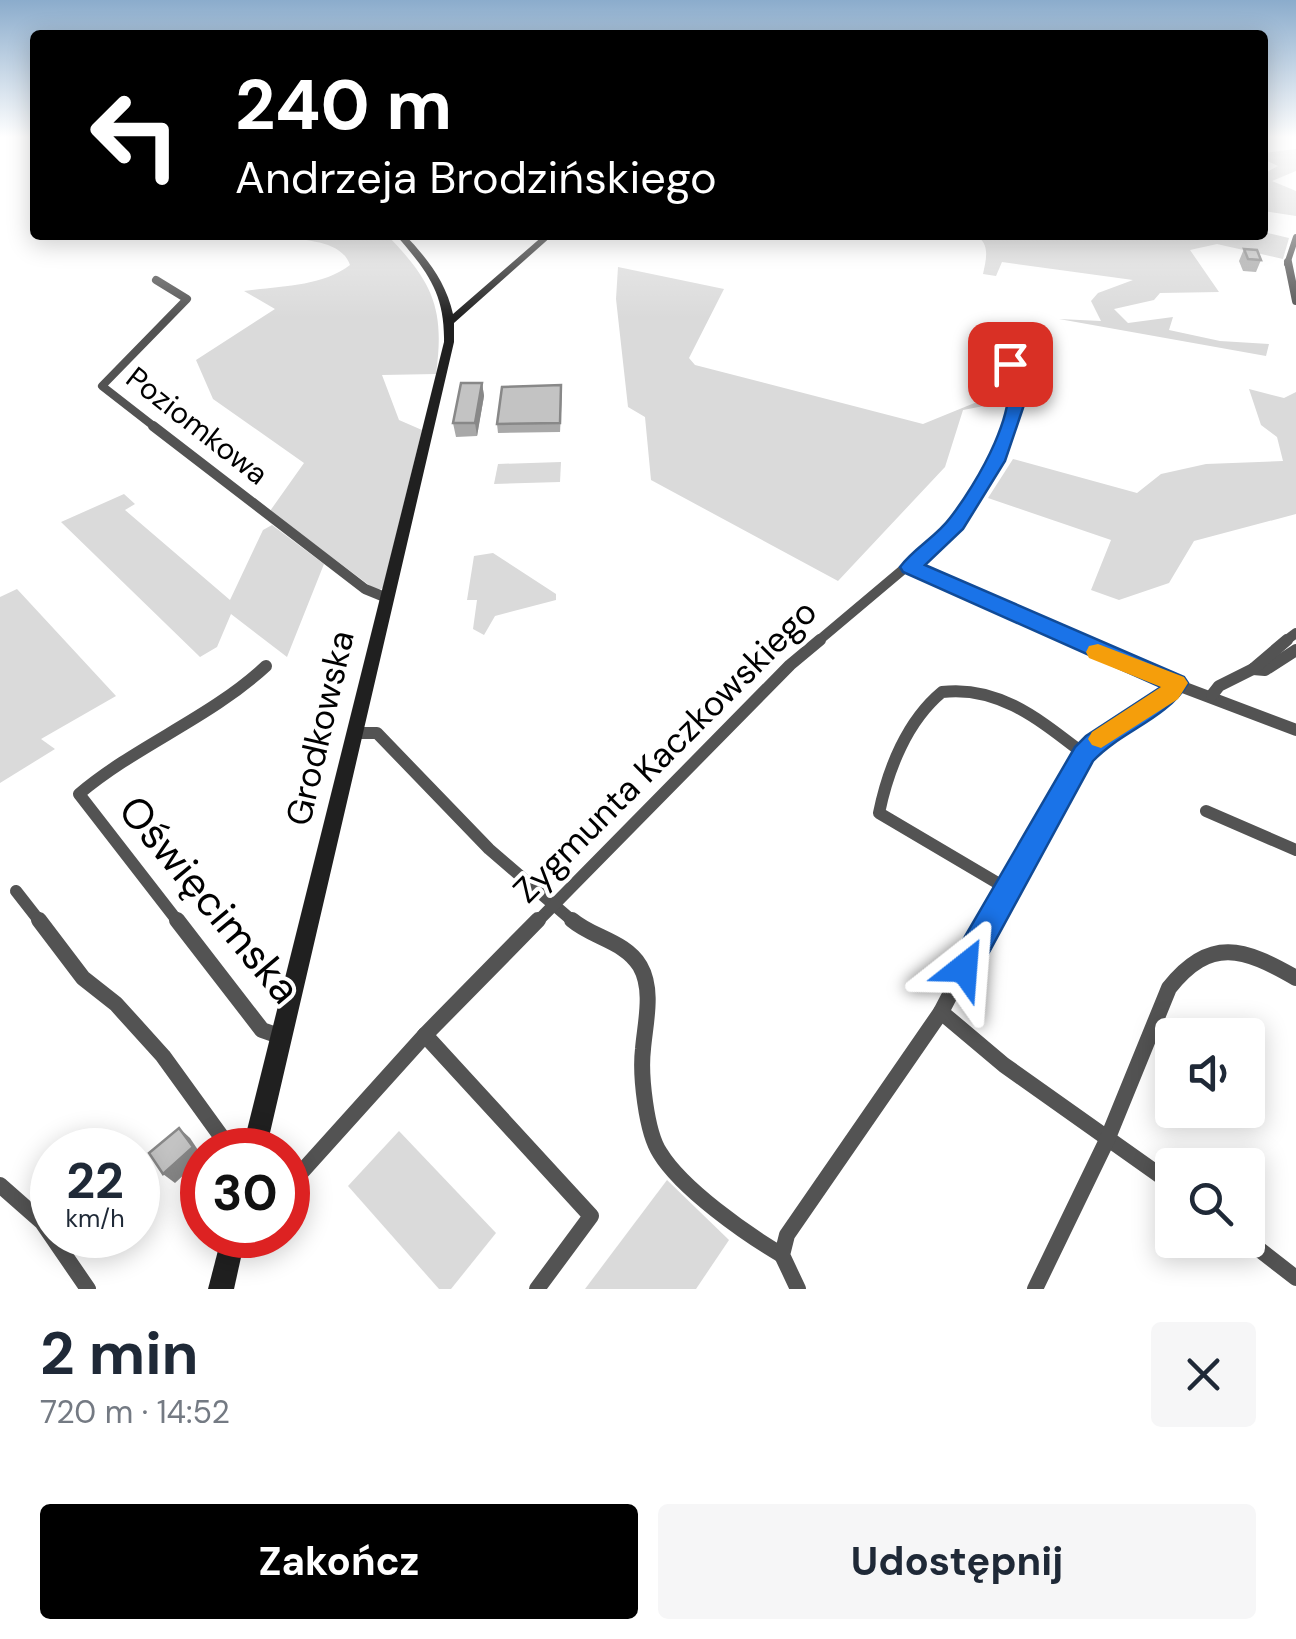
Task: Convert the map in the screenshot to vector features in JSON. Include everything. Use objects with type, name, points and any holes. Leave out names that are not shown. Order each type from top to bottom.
[{"type":"main road","points":[[405,240],[432,269],[448,309]]},
{"type":"main road","points":[[448,309],[474,302],[543,240]]},
{"type":"main road","points":[[448,309],[474,302]]},
{"type":"main road","name":"Grodkowska","points":[[259,1128],[444,367],[448,309]]},
{"type":"main road","points":[[220,1289],[228,1258]]},
{"type":"street","points":[[1296,236],[1287,264],[1296,302]]},
{"type":"street","name":"Poziomkowa","points":[[156,280],[188,299],[102,386],[365,589],[387,598]]},
{"type":"street","name":"Zygmunta Kaczkowskiego","points":[[310,1163],[425,1035],[790,665],[956,524],[996,461],[1019,396],[1018,376],[1006,360]]},
{"type":"street","points":[[910,567],[1176,683],[1296,730]]},
{"type":"street","points":[[1254,669],[1256,663],[1296,634]]},
{"type":"street","points":[[1212,695],[1219,686],[1254,669],[1265,670],[1296,650]]},
{"type":"street","name":"Oświęcimska","points":[[266,666],[222,703],[105,773],[79,794],[262,1030],[282,1037]]},
{"type":"street","points":[[782,1255],[788,1235],[808,1202],[941,1012],[1006,888],[1084,754],[1170,693],[1176,683]]},
{"type":"street","points":[[1006,888],[879,813],[886,786],[918,716],[942,692],[979,690],[1006,701],[1084,754]]},
{"type":"street","points":[[355,733],[377,733],[489,849],[582,930],[615,942],[641,967],[648,1002],[642,1055],[648,1094],[646,1118],[662,1156],[738,1229],[782,1255],[798,1289]]},
{"type":"street","points":[[1206,812],[1296,850]]},
{"type":"street","points":[[16,892],[83,978],[116,1004],[162,1056],[215,1128]]},
{"type":"street","points":[[1035,1289],[1107,1140],[1153,1024],[1183,967],[1200,955],[1222,950],[1254,956],[1296,978]]},
{"type":"street","points":[[941,1012],[1004,1066],[1155,1172]]},
{"type":"street","points":[[425,1035],[591,1216],[537,1289]]},
{"type":"street","points":[[0,1185],[42,1222],[88,1289]]},
{"type":"street","points":[[1265,1254],[1296,1277],[1288,1289]]},
{"type":"shaded area","points":[[1268,198],[1296,198],[1296,216],[1268,212]]},
{"type":"shaded area","points":[[1268,233],[1289,238],[1283,259],[1217,244],[1190,250],[1219,292],[1160,293],[1154,300],[1114,309],[1128,323],[1173,317],[1169,330],[1220,341],[1269,344],[1266,356],[1059,319],[1101,321],[1091,301],[1098,293],[1133,280],[1002,262],[996,276],[983,274],[983,242],[1268,240]]},
{"type":"shaded area","points":[[306,240],[391,240],[425,282],[437,314],[436,374],[382,375],[399,420],[422,430],[383,588],[377,591],[270,511],[304,463],[213,399],[196,360],[275,309],[244,291],[313,282],[350,265],[339,250]]},
{"type":"shaded area","points":[[618,267],[724,289],[689,358],[695,365],[923,424],[999,393],[1005,383],[1002,362],[1016,384],[1024,386],[1026,398],[963,410],[945,467],[838,581],[651,480],[645,417],[628,407],[616,299]]},
{"type":"shaded area","points":[[1249,389],[1284,398],[1296,392],[1296,514],[1194,541],[1169,583],[1119,600],[1091,590],[1111,540],[988,498],[1013,459],[1137,493],[1161,474],[1206,464],[1283,461],[1277,437],[1261,425]]},
{"type":"shaded area","points":[[561,462],[560,482],[494,484],[498,464]]},
{"type":"shaded area","points":[[124,494],[135,504],[125,510],[230,600],[263,530],[272,525],[324,564],[287,657],[231,614],[217,647],[200,657],[61,522]]},
{"type":"shaded area","points":[[493,553],[556,594],[556,600],[495,616],[484,635],[473,629],[477,600],[467,600],[474,556]]},
{"type":"shaded area","points":[[17,589],[116,696],[41,739],[55,749],[0,783],[0,597]]},
{"type":"shaded area","points":[[399,1131],[496,1233],[451,1289],[439,1289],[348,1186]]},
{"type":"shaded area","points":[[667,1180],[729,1240],[696,1289],[585,1289]]},
{"type":"building","points":[[1244,249],[1257,250],[1261,260],[1248,259]]},
{"type":"building","points":[[461,383],[482,383],[475,423],[453,423]]},
{"type":"building","points":[[561,385],[560,423],[497,424],[502,387]]},
{"type":"building","points":[[179,1128],[180,1159],[163,1174],[160,1170],[160,1144]]},
{"type":"slow traffic","points":[[1098,652],[1176,683],[1170,693],[1101,739]]},
{"type":"route","points":[[964,968],[1084,754],[1170,693],[1176,683],[1143,672],[910,567],[956,524],[996,461],[1019,396],[1018,376],[1010,364]]}]
